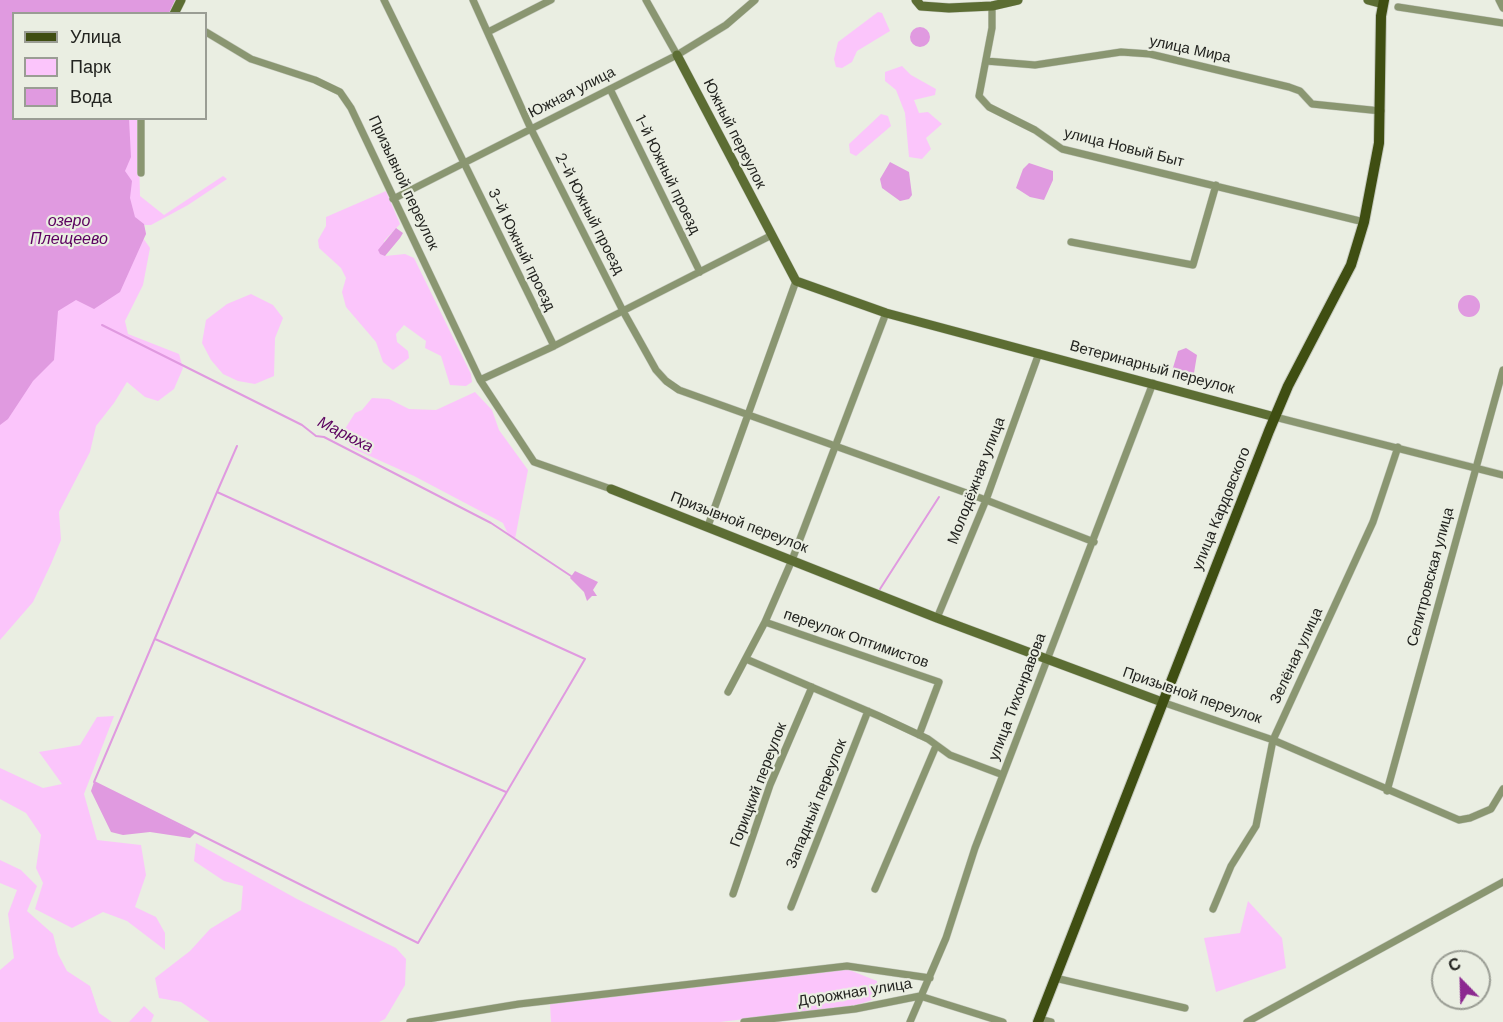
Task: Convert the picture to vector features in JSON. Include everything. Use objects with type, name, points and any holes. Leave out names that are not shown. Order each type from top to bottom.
[{"type":"main road","name":"улица Кардовского","points":[[1039,1020],[1275,417],[1351,265],[1364,222],[1379,144],[1382,111],[1383,2]]},
{"type":"street","name":"3-й Южный проезд","points":[[384,0],[554,346]]},
{"type":"street","name":"2-й Южный проезд","points":[[473,0],[531,129],[623,311],[656,370],[679,390],[749,414]]},
{"type":"street","points":[[488,32],[551,0]]},
{"type":"street","name":"Южный переулок","points":[[646,0],[796,282]]},
{"type":"street","name":"Южная улица","points":[[393,199],[677,55],[726,25],[755,0]]},
{"type":"street","points":[[916,0],[921,6],[992,6],[1018,0]]},
{"type":"street","points":[[1368,0],[1383,2]]},
{"type":"street","points":[[1499,0],[1503,8]]},
{"type":"street","name":"улица Новый Быт","points":[[992,6],[992,28],[979,96],[989,108],[1035,130],[1062,149],[1364,222]]},
{"type":"street","points":[[1398,7],[1503,23]]},
{"type":"street","name":"Призывной переулок","points":[[207,33],[252,59],[315,80],[340,92],[351,108],[480,380],[534,462],[708,526],[1047,660],[1273,740],[1387,791],[1459,820],[1470,818],[1491,808],[1503,789]]},
{"type":"street","name":"улица Мира","points":[[986,61],[1035,65],[1121,52],[1150,54],[1289,87],[1300,91],[1312,104],[1382,111]]},
{"type":"street","name":"1-й Южный проезд","points":[[610,89],[700,272]]},
{"type":"street","points":[[141,120],[141,173]]},
{"type":"street","points":[[1071,242],[1193,266],[1216,185]]},
{"type":"street","points":[[480,380],[554,346],[770,236]]},
{"type":"street","points":[[708,526],[796,282]]},
{"type":"street","name":"Ветеринарный переулок","points":[[796,282],[886,313],[1275,417],[1503,475]]},
{"type":"street","points":[[728,692],[765,622],[792,560],[886,313]]},
{"type":"street","name":"Молодёжная улица","points":[[937,618],[986,500],[1039,353]]},
{"type":"street","name":"Селитровская улица","points":[[1387,791],[1503,370]]},
{"type":"street","name":"улица Тихонравова","points":[[910,1022],[930,978],[1003,775],[1153,383]]},
{"type":"street","points":[[749,414],[986,500],[1094,542]]},
{"type":"street","name":"Зелёная улица","points":[[1213,909],[1231,866],[1256,826],[1263,803],[1273,740],[1373,522],[1398,447]]},
{"type":"street","name":"переулок Оптимистов","points":[[765,622],[939,682],[919,735]]},
{"type":"street","points":[[746,659],[868,711],[919,735],[950,755],[1003,775]]},
{"type":"street","name":"Горицкий переулок","points":[[734,894],[770,785],[812,687]]},
{"type":"street","name":"Западный переулок","points":[[791,907],[868,711]]},
{"type":"street","points":[[875,889],[936,746]]},
{"type":"street","points":[[1247,1022],[1259,1020],[1503,882]]},
{"type":"street","points":[[410,1022],[519,1004],[847,966],[930,978]]},
{"type":"street","points":[[1055,978],[1185,1008]]},
{"type":"street","name":"Дорожная улица","points":[[744,1022],[785,1020],[920,996],[1003,1022]]},
{"type":"street","points":[[1039,1020],[1052,1022]]},
{"type":"green space","points":[[0,0],[175,0],[169,12],[12,12],[12,120],[138,120],[140,196],[164,215],[223,176],[227,179],[188,205],[151,225],[144,225],[146,234],[143,238],[150,248],[143,285],[125,321],[128,334],[179,354],[183,368],[174,389],[158,401],[145,397],[127,382],[96,426],[90,452],[59,512],[61,540],[51,564],[33,602],[0,640]]},
{"type":"green space","points":[[878,12],[882,13],[890,31],[857,51],[852,62],[842,68],[836,67],[834,59],[838,42]]},
{"type":"green space","points":[[902,66],[911,75],[936,89],[935,95],[914,100],[919,113],[928,112],[942,124],[926,138],[931,149],[922,159],[909,157],[905,113],[896,90],[885,81],[885,72]]},
{"type":"green space","points":[[881,114],[888,116],[891,126],[856,156],[850,153],[849,144]]},
{"type":"green space","points":[[386,191],[400,224],[384,241],[385,256],[405,254],[414,258],[471,374],[472,382],[466,386],[450,385],[441,356],[425,348],[426,341],[404,325],[396,334],[397,342],[408,351],[409,358],[393,370],[383,362],[376,342],[346,307],[342,292],[346,278],[341,268],[319,248],[318,240],[326,226],[326,217]]},
{"type":"green space","points":[[251,294],[273,305],[283,318],[275,338],[274,376],[255,384],[238,381],[223,374],[211,360],[202,343],[206,320],[227,304]]},
{"type":"green space","points":[[475,392],[492,410],[499,430],[528,470],[515,539],[508,534],[503,523],[414,476],[352,448],[344,440],[343,432],[355,413],[362,410],[372,398],[389,399],[409,409],[436,410]]},
{"type":"green space","points":[[114,716],[84,794],[97,840],[141,845],[146,875],[135,907],[156,917],[165,933],[165,950],[127,921],[103,912],[72,928],[35,909],[43,883],[36,868],[41,835],[26,813],[0,799],[0,768],[43,788],[62,784],[39,752],[80,745],[97,717]]},
{"type":"green space","points":[[196,843],[297,899],[396,948],[406,959],[405,985],[385,1019],[379,1022],[210,1022],[181,1002],[159,998],[155,978],[190,951],[210,929],[241,910],[243,886],[224,881],[194,861]]},
{"type":"green space","points":[[0,860],[21,870],[37,886],[27,911],[53,934],[58,954],[67,971],[90,986],[99,1013],[112,1022],[0,1022],[0,970],[14,958],[8,914],[17,890],[0,883]]},
{"type":"green space","points":[[1248,901],[1282,938],[1286,968],[1216,992],[1204,938],[1240,933]]},
{"type":"green space","points":[[847,969],[877,981],[875,999],[854,1006],[720,1022],[551,1022],[550,1004],[557,1002]]},
{"type":"green space","points":[[144,1006],[154,1015],[151,1022],[129,1022]]},
{"type":"water","name":"озеро Плещеево","points":[[0,0],[175,0],[169,12],[12,12],[12,120],[129,120],[131,157],[125,171],[132,181],[130,198],[135,217],[144,224],[146,234],[120,292],[94,309],[76,300],[58,311],[54,360],[33,381],[8,419],[0,425]]},
{"type":"water","points":[[920,27],[927,30],[930,37],[927,44],[920,47],[913,44],[910,37],[913,30]]},
{"type":"water","points":[[890,162],[909,172],[912,195],[909,199],[900,201],[882,188],[880,179]]},
{"type":"water","points":[[1029,163],[1053,171],[1053,180],[1044,200],[1030,197],[1016,188],[1023,169]]},
{"type":"water","points":[[396,228],[403,233],[400,238],[385,256],[380,254],[378,250]]},
{"type":"water","points":[[1469,295],[1477,298],[1480,306],[1477,314],[1469,317],[1461,314],[1458,306],[1461,298]]},
{"type":"water","points":[[1186,348],[1197,355],[1193,379],[1188,381],[1173,376],[1172,371],[1178,351]]},
{"type":"water","points":[[575,571],[598,582],[593,590],[597,596],[592,596],[587,601],[584,592],[570,578]]},
{"type":"water","points":[[94,782],[195,833],[190,838],[150,832],[123,835],[111,832],[91,791]]},
{"type":"waterway","name":"Марюха","points":[[102,325],[302,425],[316,436],[324,437],[491,523],[571,576]]},
{"type":"waterway","points":[[217,492],[585,659],[418,943],[94,782],[217,492],[237,446]]},
{"type":"waterway","points":[[880,589],[939,497]]},
{"type":"waterway","points":[[155,639],[506,792]]}]
